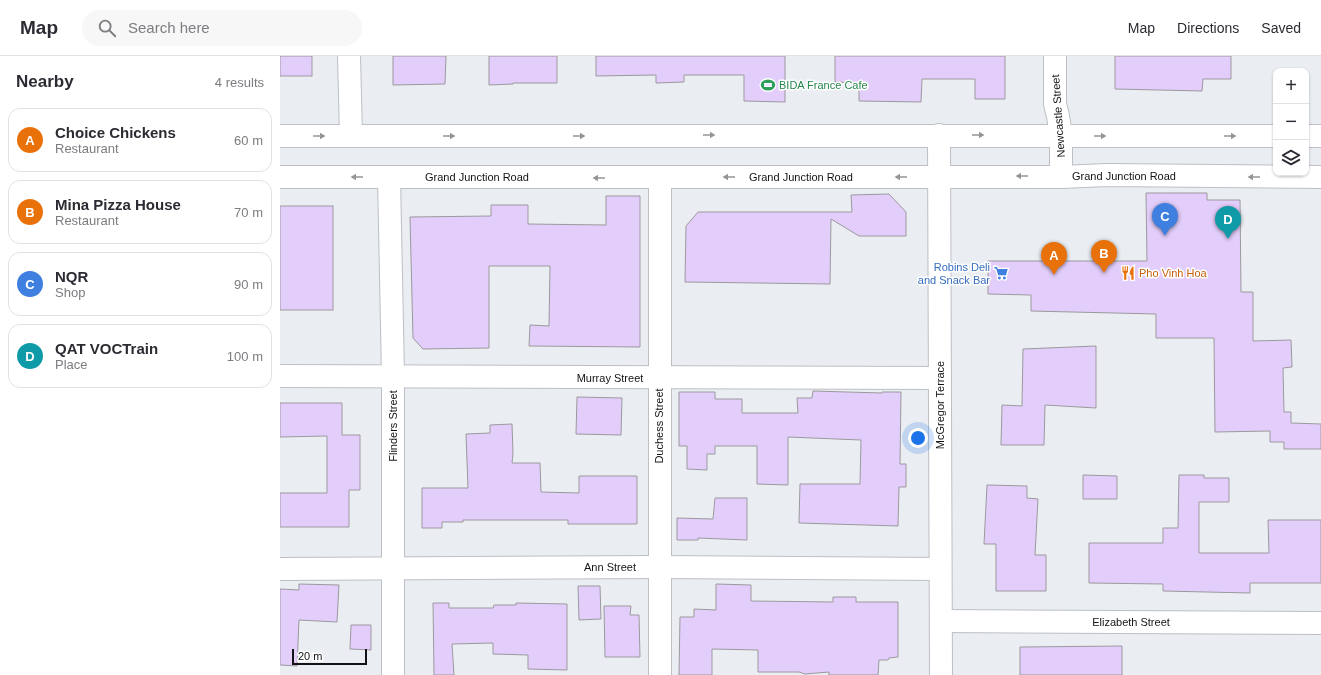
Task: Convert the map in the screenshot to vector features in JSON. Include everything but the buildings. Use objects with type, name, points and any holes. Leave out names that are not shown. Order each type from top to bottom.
[{"type":"main road","points":[[349,56],[351,136]]},
{"type":"main road","name":"Newcastle Street","points":[[1055,56],[1055,104],[1061,136],[1062,176]]},
{"type":"main road","name":"McGregor Terrace","points":[[939,135],[941,675]]},
{"type":"main road","points":[[280,136],[1273,136]]},
{"type":"main road","points":[[1309,136],[1321,136]]},
{"type":"main road","name":"Grand Junction Road","points":[[280,177],[660,178],[1107,175],[1321,177]]},
{"type":"main road","name":"Flinders Street","points":[[389,177],[393,376],[393,675]]},
{"type":"main road","name":"Duchess Street","points":[[660,178],[660,675]]},
{"type":"main road","name":"Murray Street","points":[[280,376],[940,378]]},
{"type":"main road","name":"Ann Street","points":[[280,569],[659,567],[940,568]]},
{"type":"main road","name":"Elizabeth Street","points":[[941,621],[1321,623]]},
{"type":"place","name":"BIDA France Cafe","points":[[768,85]]},
{"type":"place","name":"NQR","points":[[1165,236]]},
{"type":"place","name":"QAT VOCTrain","points":[[1228,239]]},
{"type":"place","name":"Robins Deli and Snack Bar","points":[[1001,273]]},
{"type":"place","name":"Mina Pizza House","points":[[1104,273]]},
{"type":"place","name":"Pho Vinh Hoa","points":[[1128,273]]},
{"type":"place","name":"Choice Chickens","points":[[1054,275]]}]
